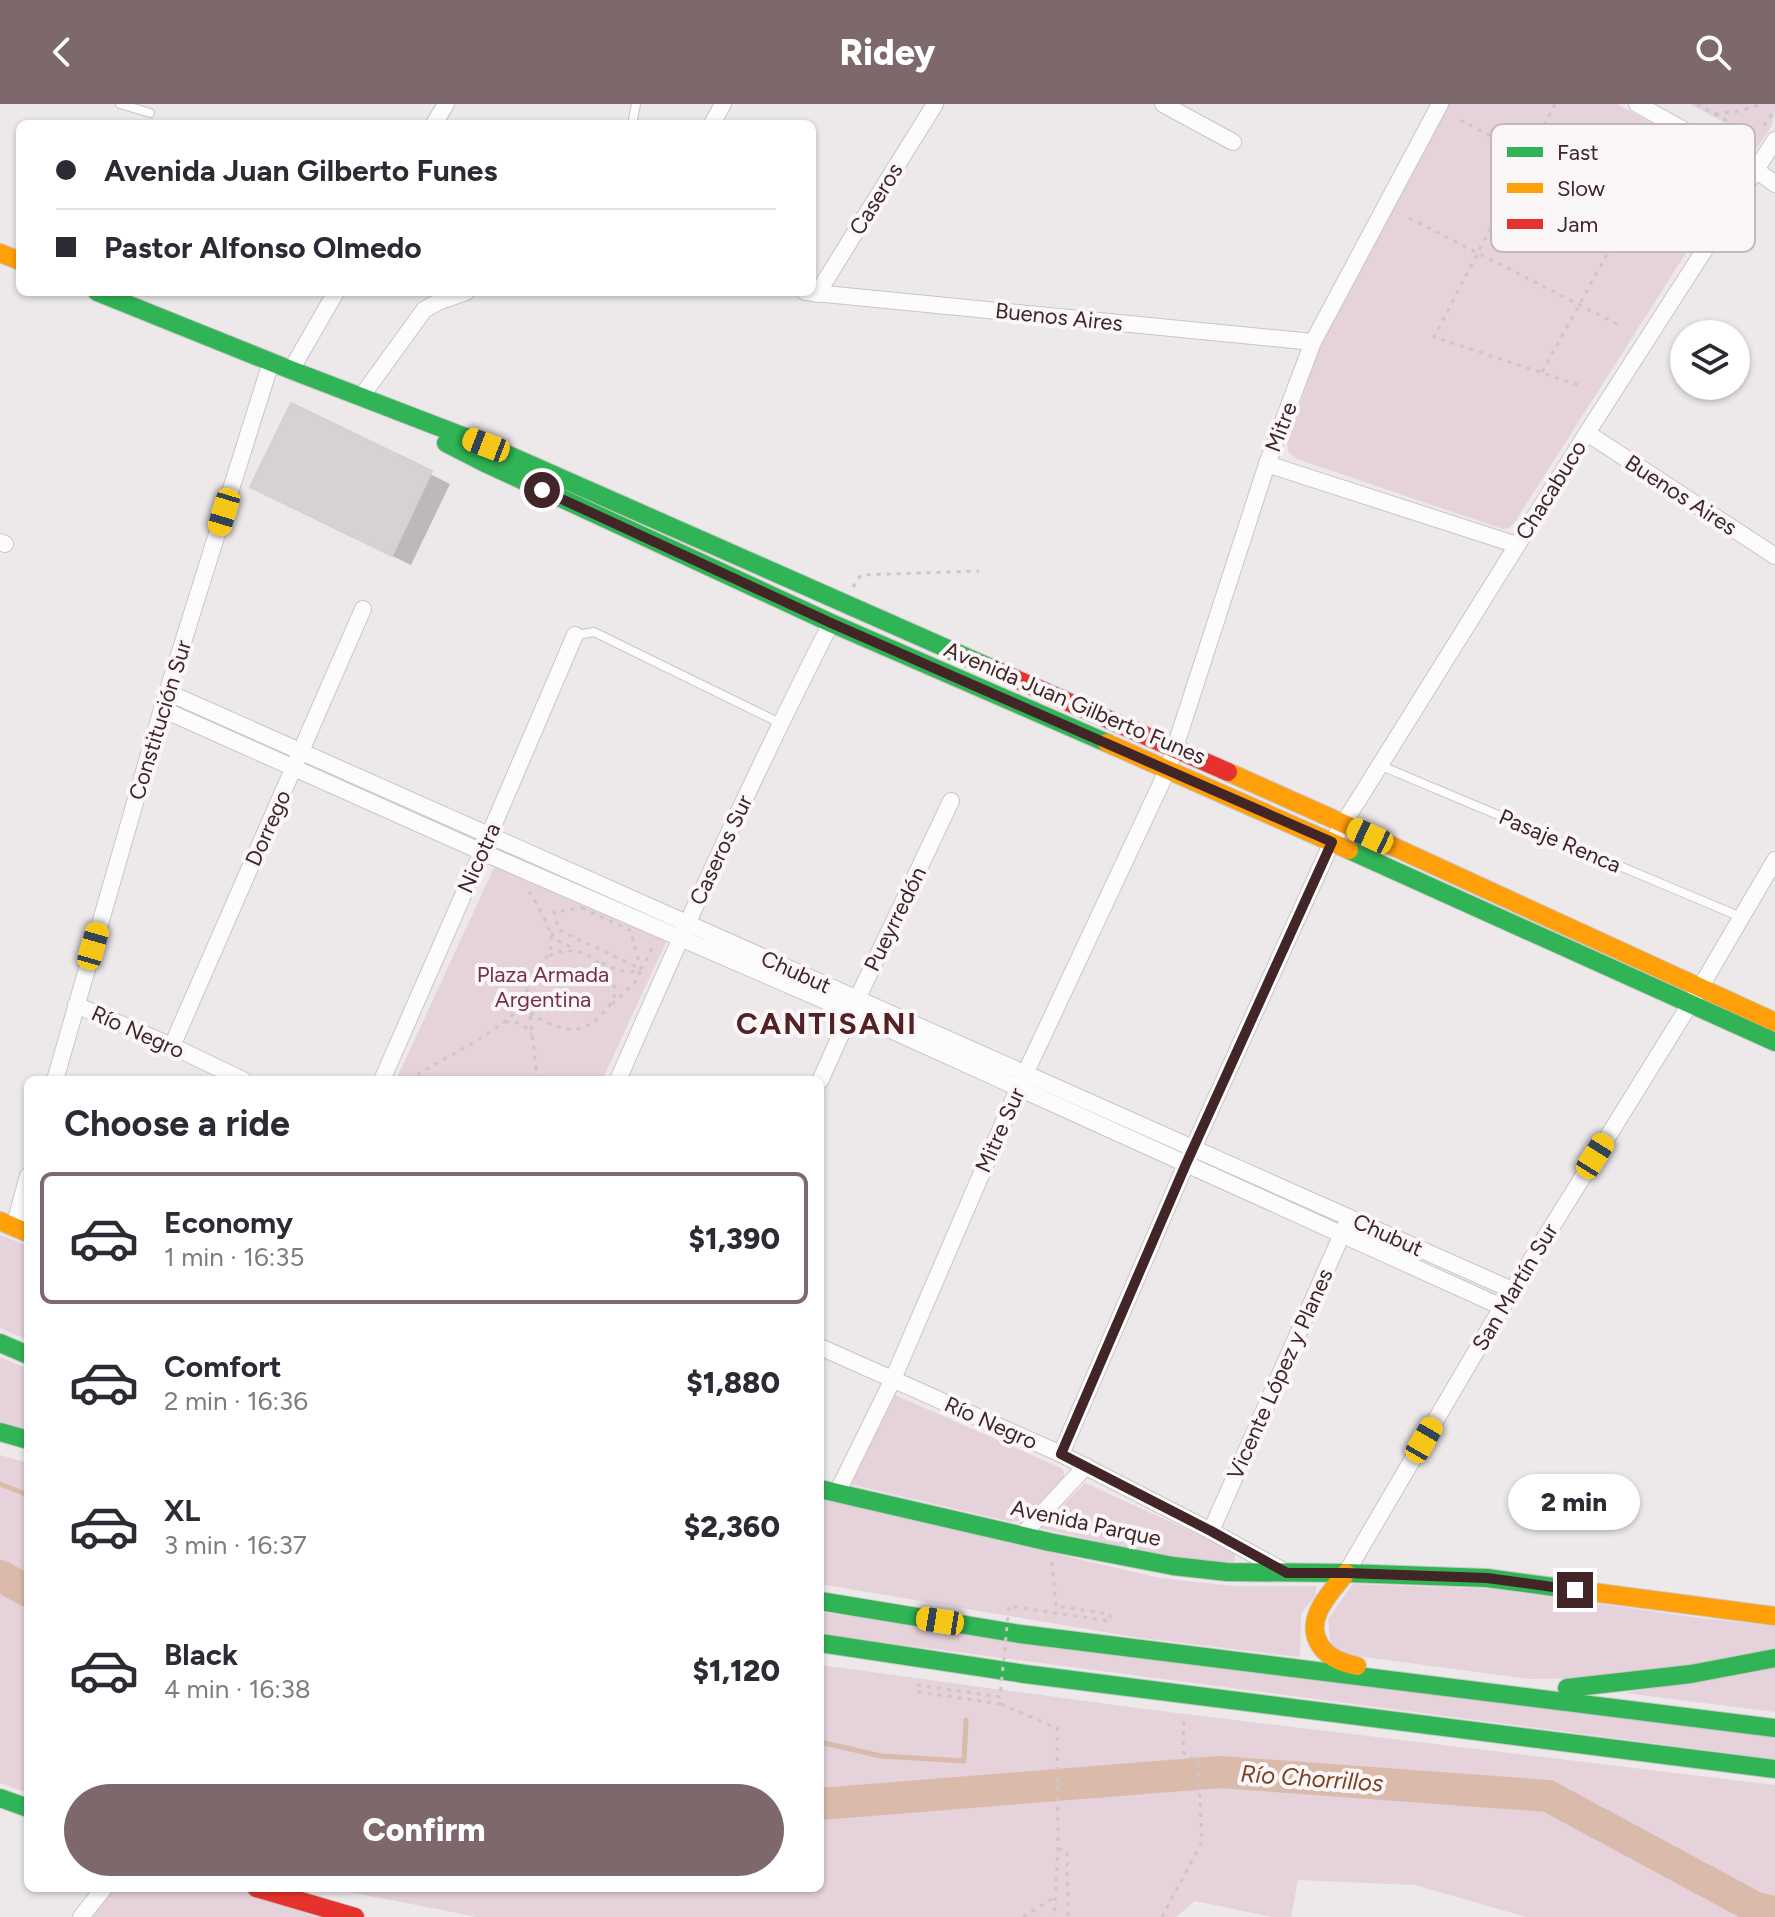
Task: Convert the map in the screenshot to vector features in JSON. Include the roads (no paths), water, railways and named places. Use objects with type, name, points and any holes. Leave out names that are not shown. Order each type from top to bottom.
[{"type":"main road","name":"Avenida Juan Gilberto Funes","points":[[107,296],[486,445],[1342,823],[1695,996],[1775,1042]]},
{"type":"main road","name":"Avenida Juan Gilberto Funes","points":[[361,397],[485,463],[831,623],[1332,842],[1695,996],[1775,1022]]},
{"type":"main road","points":[[945,673],[956,651]]},
{"type":"main road","points":[[0,1343],[24,1353]]},
{"type":"main road","points":[[0,1432],[24,1439]]},
{"type":"main road","name":"Avenida Parque","points":[[828,1491],[1049,1542],[1173,1566],[1227,1572],[1487,1578],[1775,1616]]},
{"type":"main road","points":[[1346,1573],[1315,1617],[1313,1629],[1315,1641],[1327,1655],[1347,1664],[1506,1693],[1649,1680],[1775,1658]]},
{"type":"main road","points":[[824,1602],[1020,1634],[1775,1728]]},
{"type":"main road","points":[[824,1644],[1184,1695],[1775,1769]]},
{"type":"main road","points":[[0,1798],[24,1807]]},
{"type":"main road","points":[[270,1892],[355,1917]]},
{"type":"street","name":"Caseros","points":[[816,285],[935,104]]},
{"type":"street","points":[[1163,104],[1233,142]]},
{"type":"street","name":"Mitre","points":[[1168,769],[1267,464],[1313,342],[1440,104]]},
{"type":"street","points":[[1637,104],[1673,124]]},
{"type":"street","name":"Chacabuco","points":[[1756,170],[1768,135]]},
{"type":"street","points":[[1756,170],[1775,184]]},
{"type":"street","name":"Chacabuco","points":[[1061,1454],[1189,1156],[1342,823],[1703,252]]},
{"type":"street","name":"Buenos Aires","points":[[816,293],[1313,342]]},
{"type":"street","points":[[291,370],[334,296]]},
{"type":"street","points":[[361,397],[424,310],[455,296]]},
{"type":"street","name":"Constitución Sur","points":[[56,1076],[167,692],[271,362]]},
{"type":"street","name":"Buenos Aires","points":[[1587,433],[1775,556]]},
{"type":"street","points":[[1267,464],[1517,545]]},
{"type":"street","name":"Dorrego","points":[[172,1046],[363,609]]},
{"type":"street","name":"Caseros Sur","points":[[620,1076],[683,931],[780,723],[831,623]]},
{"type":"street","name":"Nicotra","points":[[384,1076],[575,635]]},
{"type":"street","name":"Chubut","points":[[167,692],[489,836],[683,931]]},
{"type":"street","name":"Chubut","points":[[162,709],[482,852],[683,931],[1189,1156],[1349,1218],[1512,1290]]},
{"type":"street","name":"Mitre Sur","points":[[828,1491],[893,1379],[1021,1081],[1168,769]]},
{"type":"street","name":"Pueyrredón","points":[[822,1076],[951,801]]},
{"type":"street","name":"San Martín Sur","points":[[1346,1573],[1512,1290],[1695,996],[1775,860]]},
{"type":"street","name":"Río Negro","points":[[76,1005],[235,1076]]},
{"type":"street","name":"Chubut","points":[[1189,1156],[1342,1235],[1502,1307]]},
{"type":"street","points":[[14,1227],[24,1191]]},
{"type":"street","name":"Vicente López y Planes","points":[[1211,1531],[1349,1218]]},
{"type":"street","name":"Río Negro","points":[[824,1349],[1086,1466],[1287,1573]]},
{"type":"street","points":[[1022,1535],[1086,1466]]},
{"type":"street","points":[[81,1917],[101,1892]]},
{"type":"lane","points":[[120,104],[150,113]]},
{"type":"lane","points":[[575,635],[594,632],[780,723]]},
{"type":"lane","name":"Pasaje Renca","points":[[1378,765],[1741,917]]},
{"type":"waterway","points":[[0,1484],[24,1493]]},
{"type":"waterway","name":"Río Chorrillos","points":[[0,1576],[24,1589]]},
{"type":"waterway","points":[[824,1743],[881,1756],[964,1761],[966,1720]]},
{"type":"waterway","name":"Río Chorrillos","points":[[824,1804],[1220,1772],[1548,1796],[1756,1908],[1775,1912]]},
{"type":"district","name":"CANTISANI","points":[[827,1023]]},
{"type":"park label","name":"Plaza Armada Argentina","points":[[543,986]]}]
